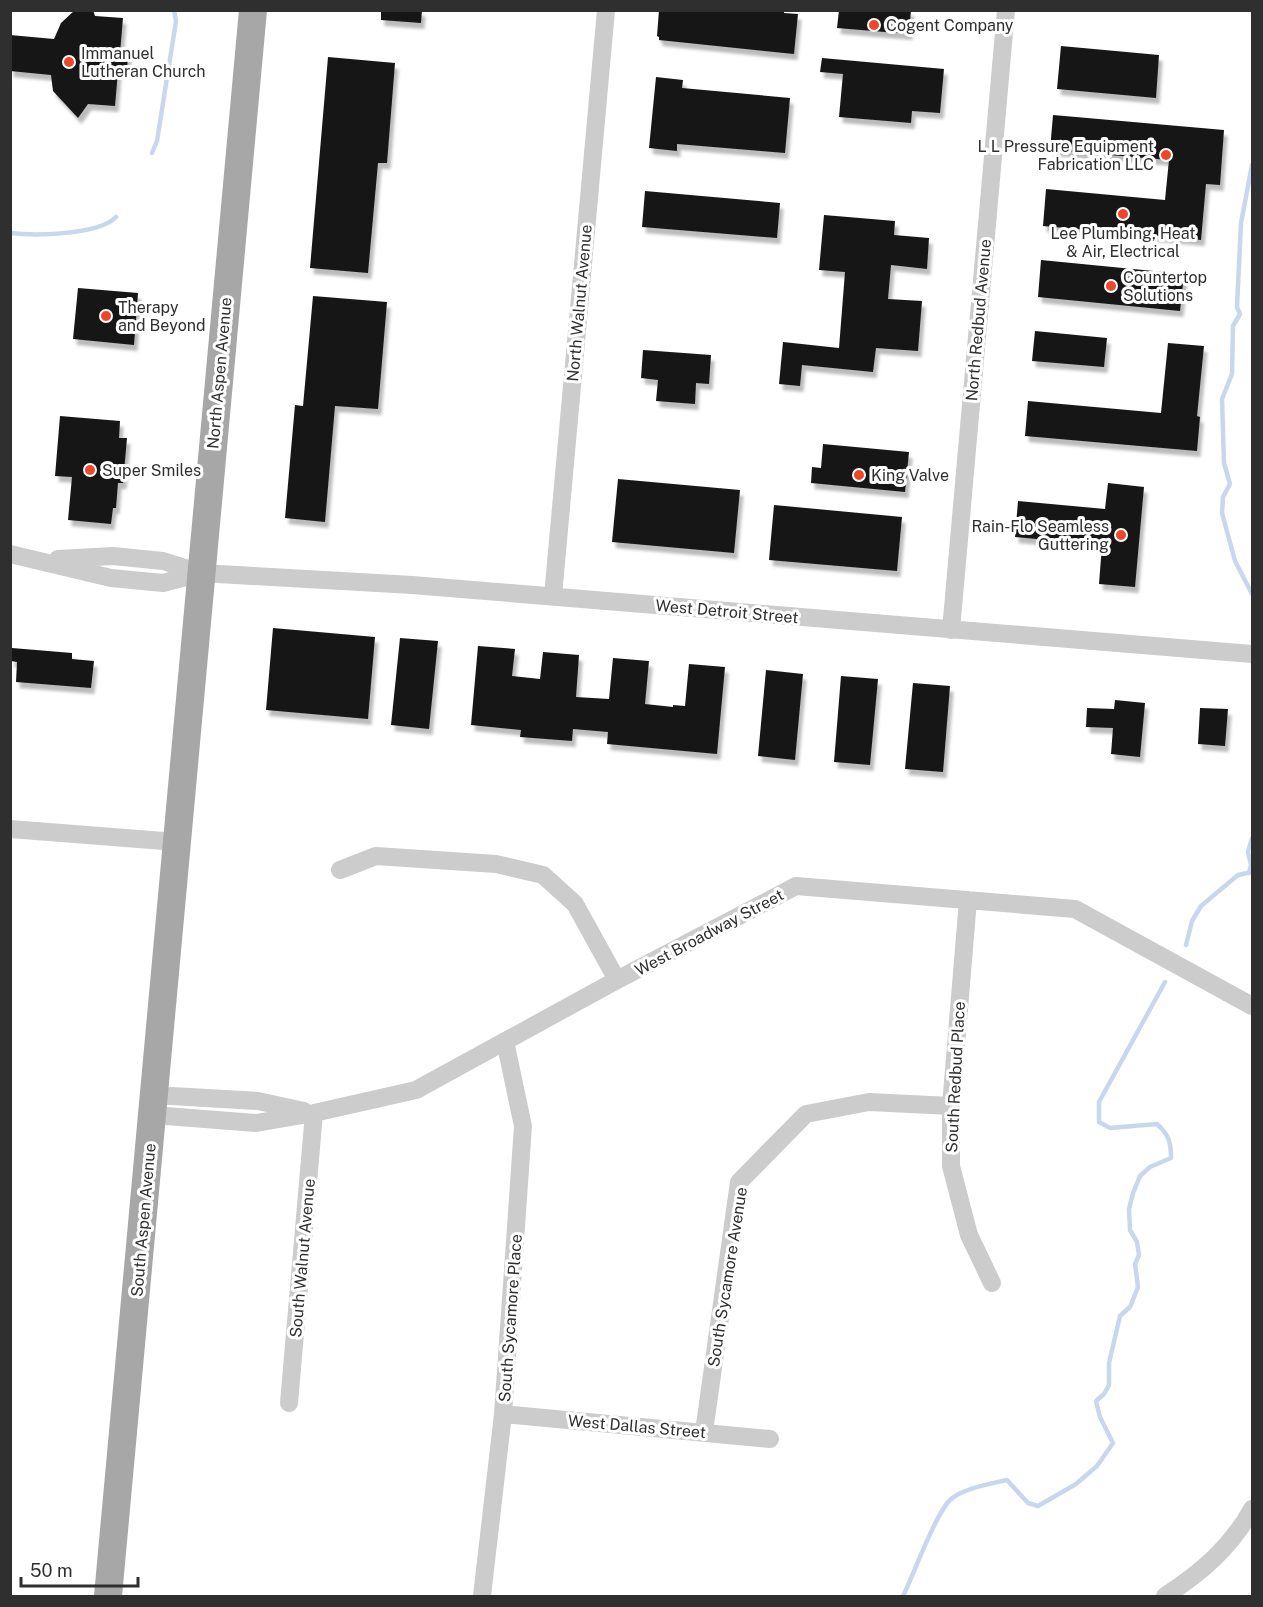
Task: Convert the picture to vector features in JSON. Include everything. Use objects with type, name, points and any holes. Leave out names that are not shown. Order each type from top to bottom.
[{"type":"main road","name":"North Aspen Avenue","points":[[177,843],[253,10]]},
{"type":"main road","name":"South Aspen Avenue","points":[[108,1596],[177,843]]},
{"type":"street","name":"North Walnut Avenue","points":[[553,596],[606,10]]},
{"type":"street","name":"North Redbud Avenue","points":[[951,630],[1006,10]]},
{"type":"street","name":"West Detroit Street","points":[[10,555],[36,561],[113,556],[163,561],[201,573],[246,574],[553,596],[1252,654]]},
{"type":"street","points":[[10,829],[177,843]]},
{"type":"street","points":[[340,870],[376,856],[496,864],[543,875],[575,904],[617,980]]},
{"type":"street","name":"West Broadway Street","points":[[153,1105],[256,1123],[314,1113],[416,1090],[617,980],[796,886],[1075,909],[1252,1006]]},
{"type":"street","name":"South Redbud Place","points":[[968,900],[951,1106],[951,1166],[969,1235],[992,1283]]},
{"type":"street","name":"South Sycamore Place","points":[[483,1596],[503,1414],[523,1126],[505,1041]]},
{"type":"street","name":"South Sycamore Avenue","points":[[704,1432],[739,1182],[806,1114],[869,1102],[951,1106]]},
{"type":"street","name":"South Walnut Avenue","points":[[289,1403],[314,1113]]},
{"type":"street","name":"West Dallas Street","points":[[503,1414],[770,1439]]},
{"type":"street","points":[[1166,1596],[1200,1573],[1221,1554],[1238,1533],[1252,1509]]},
{"type":"building","name":"Immanuel Lutheran Church","points":[[75,10],[93,10],[95,16],[123,18],[120,53],[128,53],[127,72],[118,71],[115,106],[88,104],[78,118],[53,91],[51,75],[10,71],[10,35],[54,39],[61,23]]},
{"type":"building","points":[[381,10],[422,10],[421,23],[381,20]]},
{"type":"building","points":[[659,10],[784,10],[784,13],[798,14],[794,54],[659,40],[657,36]]},
{"type":"building","name":"Cogent Company","points":[[839,10],[911,10],[909,34],[837,28]]},
{"type":"building","name":"L L Pressure Equipment Fabrication LLC","points":[[1061,46],[1159,55],[1156,98],[1057,89]]},
{"type":"building","points":[[328,57],[395,63],[387,163],[378,163],[368,273],[310,268]]},
{"type":"building","points":[[822,58],[944,69],[940,113],[912,111],[911,123],[839,117],[843,74],[820,72]]},
{"type":"building","points":[[656,77],[683,80],[682,88],[790,98],[785,153],[677,144],[677,151],[649,148]]},
{"type":"building","points":[[1053,115],[1224,130],[1220,185],[1206,184],[1201,240],[1043,226],[1046,189],[1165,200],[1169,160],[1050,150]]},
{"type":"building","points":[[645,191],[780,203],[777,238],[642,227]]},
{"type":"building","points":[[824,215],[895,221],[894,235],[929,238],[927,269],[891,265],[888,299],[922,301],[918,351],[876,348],[873,372],[802,365],[800,386],[779,384],[783,342],[839,348],[845,272],[819,270]]},
{"type":"building","name":"Countertop Solutions","points":[[1041,260],[1184,274],[1180,311],[1038,297]]},
{"type":"building","name":"Therapy and Beyond","points":[[78,288],[138,293],[134,345],[73,339]]},
{"type":"building","points":[[313,296],[387,302],[378,409],[335,406],[325,522],[285,518],[295,405],[303,406]]},
{"type":"building","points":[[1035,331],[1107,338],[1104,367],[1032,361]]},
{"type":"building","points":[[1168,343],[1204,346],[1197,416],[1200,417],[1197,451],[1025,436],[1028,401],[1161,413]]},
{"type":"building","points":[[643,350],[711,355],[709,384],[696,383],[695,404],[656,401],[658,380],[641,378]]},
{"type":"building","name":"Super Smiles","points":[[60,416],[120,421],[119,438],[127,438],[123,483],[118,483],[116,508],[113,508],[111,524],[68,520],[72,477],[55,476]]},
{"type":"building","name":"King Valve","points":[[823,444],[909,452],[905,492],[811,483],[812,467],[821,468]]},
{"type":"building","points":[[618,479],[740,490],[734,553],[612,542]]},
{"type":"building","points":[[1108,483],[1144,487],[1135,587],[1099,584],[1102,545],[1015,537],[1018,501],[1105,509]]},
{"type":"building","points":[[774,505],[902,517],[897,571],[769,560]]},
{"type":"building","points":[[273,628],[375,637],[368,719],[266,710]]},
{"type":"building","points":[[400,638],[438,641],[429,729],[391,725]]},
{"type":"building","points":[[478,646],[515,649],[512,676],[540,679],[543,652],[579,655],[576,697],[609,699],[613,658],[649,661],[645,704],[673,707],[673,705],[685,706],[689,664],[725,667],[717,754],[607,744],[608,732],[573,729],[572,741],[520,737],[521,730],[471,725]]},
{"type":"building","points":[[12,648],[72,653],[72,659],[94,661],[91,688],[16,682],[17,662],[11,661]]},
{"type":"building","points":[[766,670],[803,674],[795,760],[758,756]]},
{"type":"building","points":[[841,676],[878,679],[870,765],[834,762]]},
{"type":"building","points":[[913,683],[950,686],[943,772],[905,769]]},
{"type":"building","points":[[1115,700],[1145,703],[1140,757],[1111,754],[1113,728],[1086,727],[1087,708],[1114,709]]},
{"type":"building","points":[[1200,708],[1228,709],[1225,746],[1198,744]]},
{"type":"waterway","points":[[152,153],[157,141],[176,21],[174,10]]},
{"type":"waterway","points":[[1252,165],[1241,223],[1237,307],[1240,314],[1233,326],[1232,374],[1222,399],[1224,463],[1230,484],[1223,497],[1222,513],[1235,561],[1252,594]]},
{"type":"waterway","points":[[10,233],[50,234],[82,231],[96,228],[116,217]]},
{"type":"waterway","points":[[1249,873],[1251,865],[1248,852],[1252,838]]},
{"type":"waterway","points":[[1186,945],[1192,921],[1201,906],[1238,875],[1252,872]]},
{"type":"waterway","points":[[903,1596],[932,1531],[950,1500],[970,1489],[1007,1480],[1028,1503],[1038,1506],[1076,1484],[1097,1466],[1113,1443],[1100,1417],[1096,1401],[1109,1385],[1109,1363],[1120,1316],[1130,1307],[1138,1287],[1135,1264],[1139,1255],[1137,1242],[1130,1230],[1129,1209],[1140,1176],[1150,1167],[1171,1158],[1171,1152],[1167,1135],[1157,1124],[1110,1128],[1099,1122],[1099,1102],[1165,982]]},
{"type":"place","name":"Cogent Company","points":[[874,25]]},
{"type":"place","name":"Immanuel Lutheran Church","points":[[69,62]]},
{"type":"place","name":"L L Pressure Equipment Fabrication LLC","points":[[1166,155]]},
{"type":"place","name":"Lee Plumbing, Heat & Air, Electrical","points":[[1123,214]]},
{"type":"place","name":"Countertop Solutions","points":[[1111,286]]},
{"type":"place","name":"Therapy and Beyond","points":[[106,316]]},
{"type":"place","name":"Super Smiles","points":[[90,470]]},
{"type":"place","name":"King Valve","points":[[859,475]]},
{"type":"place","name":"Rain-Flo Seamless Guttering","points":[[1121,535]]}]
